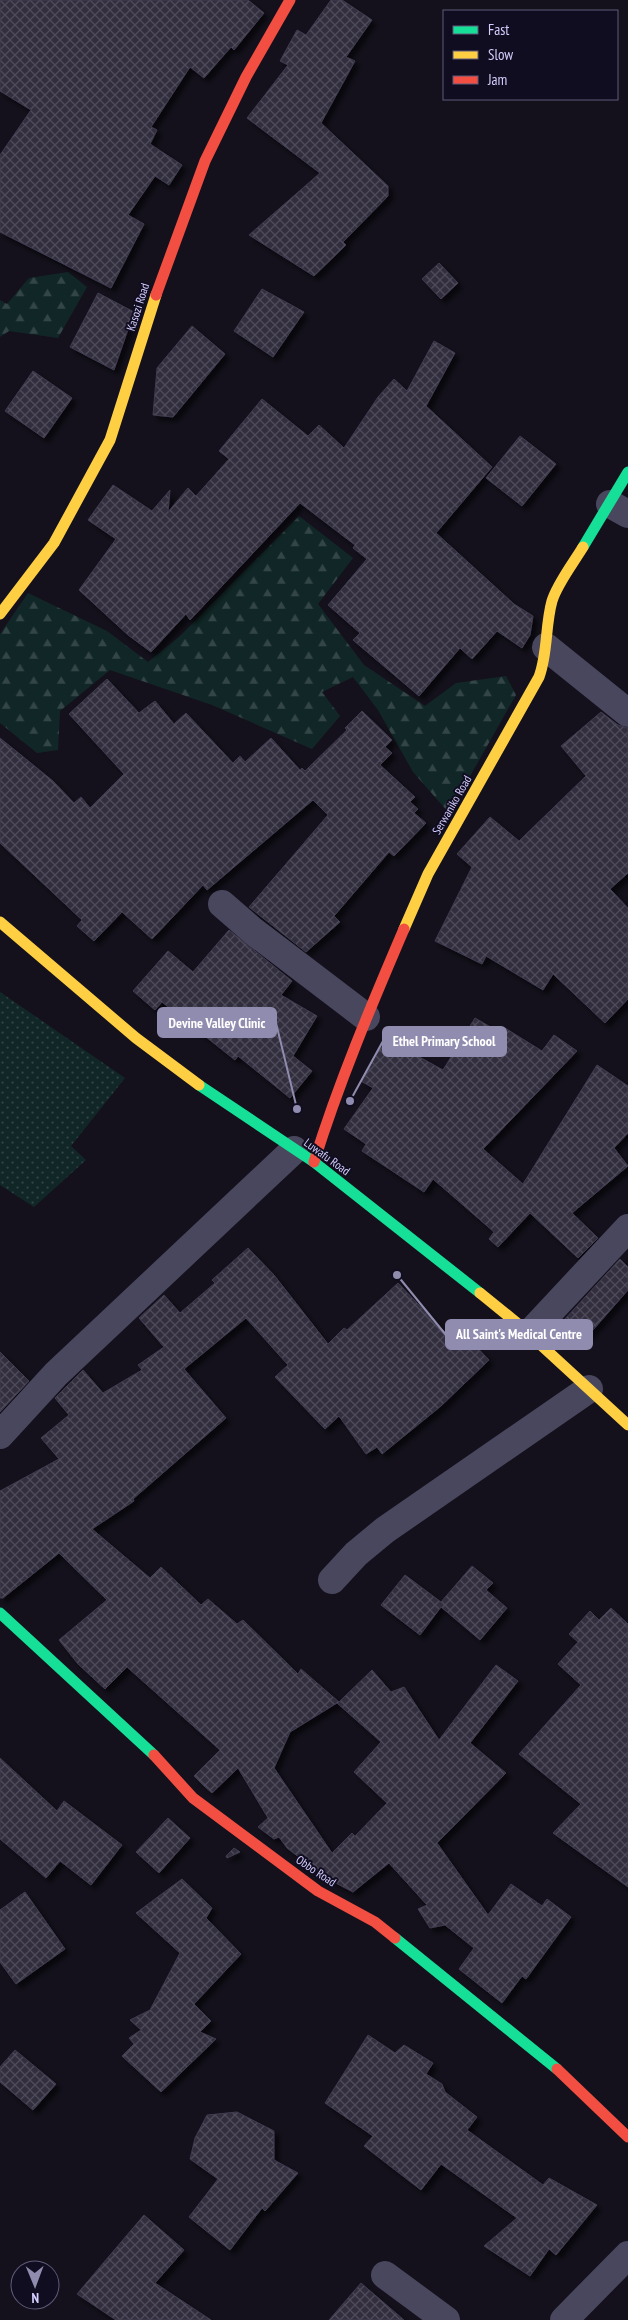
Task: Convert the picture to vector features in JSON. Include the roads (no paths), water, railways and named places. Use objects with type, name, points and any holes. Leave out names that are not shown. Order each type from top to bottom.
[{"type":"street","name":"Kasozi Road","points":[[0,614],[54,543],[110,440],[162,277],[205,161],[246,77],[290,0]]},
{"type":"street","name":"Serwaniko Road","points":[[304,1156],[333,1102],[366,1017],[428,874],[539,677],[546,647],[547,624],[553,598],[619,509],[628,472]]},
{"type":"street","points":[[546,647],[628,713]]},
{"type":"street","points":[[222,904],[253,931],[366,1017]]},
{"type":"street","name":"Luwafu Road","points":[[0,922],[136,1038],[207,1091],[304,1156],[529,1334],[628,1425]]},
{"type":"street","points":[[0,1435],[56,1374],[304,1156]]},
{"type":"street","points":[[529,1334],[628,1228]]},
{"type":"street","points":[[332,1580],[356,1554],[385,1530],[588,1389]]},
{"type":"street","name":"Obbo Road","points":[[0,1613],[156,1757],[193,1798],[318,1891],[383,1928],[547,2059],[628,2138]]},
{"type":"street","points":[[564,2320],[628,2255]]},
{"type":"street","points":[[385,2275],[446,2320]]},
{"type":"place","name":"Ethel Primary School","points":[[350,1101]]},
{"type":"place","name":"Devine Valley Clinic","points":[[297,1109]]},
{"type":"place","name":"All Saint's Medical Centre","points":[[397,1275]]}]
